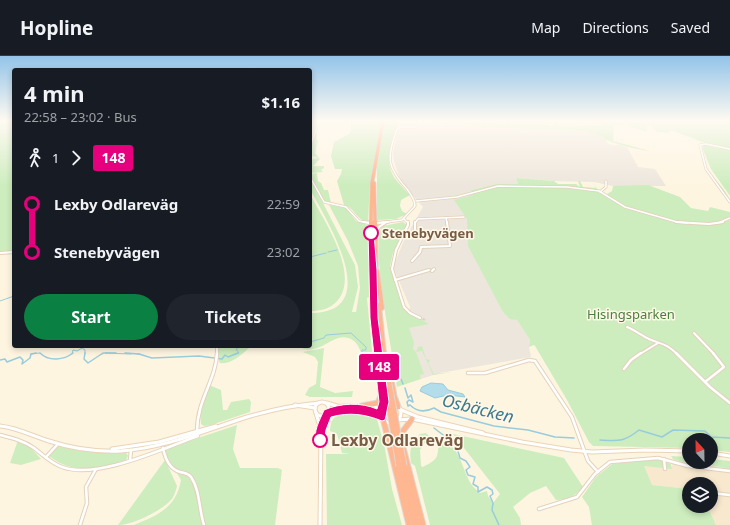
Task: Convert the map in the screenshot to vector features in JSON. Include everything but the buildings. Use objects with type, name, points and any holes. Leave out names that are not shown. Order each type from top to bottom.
[{"type":"highway","points":[[379,143],[373,182],[372,223],[380,333],[387,401],[414,525]]},
{"type":"highway","points":[[372,223],[375,243],[374,318],[384,406]]},
{"type":"highway","points":[[375,270],[390,378],[399,408]]},
{"type":"highway","points":[[362,406],[373,405],[379,402],[382,390]]},
{"type":"highway","points":[[382,417],[389,438],[409,525]]},
{"type":"highway","points":[[402,443],[403,431],[412,419]]},
{"type":"highway","points":[[397,420],[423,525]]},
{"type":"highway","points":[[402,466],[418,525]]},
{"type":"street","points":[[392,143],[391,167],[398,181],[416,201]]},
{"type":"street","points":[[730,149],[704,143],[700,145],[703,162],[730,202]]},
{"type":"street","points":[[312,179],[326,203],[346,207],[359,221],[372,223],[404,219],[414,208],[416,201]]},
{"type":"street","points":[[600,192],[606,187],[606,181]]},
{"type":"street","points":[[416,201],[457,197],[502,186],[567,187],[600,192],[625,207],[675,221],[709,224],[724,222],[730,218]]},
{"type":"street","points":[[412,261],[420,252],[420,248],[422,247],[450,246],[446,218]]},
{"type":"street","points":[[415,231],[415,222],[418,220],[464,218]]},
{"type":"street","points":[[404,219],[408,222],[408,225],[392,262],[392,269],[404,307],[410,313],[420,318]]},
{"type":"street","points":[[375,243],[378,229],[388,222]]},
{"type":"street","points":[[0,253],[12,252]]},
{"type":"street","points":[[395,280],[429,270]]},
{"type":"street","points":[[626,327],[658,343],[666,344],[705,382],[730,403]]},
{"type":"street","points":[[694,333],[724,366],[705,382]]},
{"type":"street","points":[[624,369],[631,360],[658,343]]},
{"type":"street","points":[[198,434],[198,407],[217,359],[217,348]]},
{"type":"street","points":[[468,373],[486,373],[529,360],[535,361],[572,417],[588,461],[597,473]]},
{"type":"street","points":[[0,426],[24,431],[58,444],[102,450],[162,444],[198,434],[270,410],[293,405],[320,403],[384,406],[391,403],[418,417],[461,426],[483,434]]},
{"type":"street","points":[[315,408],[320,403]]},
{"type":"street","points":[[321,430],[329,409],[327,404]]},
{"type":"street","points":[[293,405],[315,408]]},
{"type":"street","points":[[382,417],[384,406]]},
{"type":"street","points":[[315,408],[321,430],[320,525]]},
{"type":"street","points":[[397,420],[400,415],[399,408]]},
{"type":"street","points":[[316,413],[321,416],[341,410],[352,409],[372,412],[389,422],[412,419],[555,448],[585,452],[645,450],[682,451]]},
{"type":"street","points":[[0,435],[23,441],[46,457],[68,469],[96,469],[130,460],[182,442],[198,434]]},
{"type":"street","points":[[46,457],[58,444]]},
{"type":"street","points":[[130,460],[132,448]]},
{"type":"street","points":[[163,448],[170,467],[178,472],[189,474],[191,477],[198,494],[200,513],[204,525]]},
{"type":"street","points":[[718,454],[730,456]]},
{"type":"street","points":[[539,509],[577,497],[597,473],[610,462],[648,458],[664,459],[688,466],[730,472]]},
{"type":"street","points":[[664,459],[665,468]]},
{"type":"street","points":[[80,525],[86,505],[86,487],[96,469]]},
{"type":"street","points":[[718,494],[730,495]]},
{"type":"shaded area","points":[[395,143],[607,143],[627,147],[638,167],[655,169],[666,186],[613,186],[594,182],[516,178],[518,184],[497,184],[471,190],[482,205],[517,320],[530,340],[529,347],[531,357],[440,373],[421,379],[407,326],[410,307],[393,267],[405,238],[423,207],[401,182],[393,153]]},
{"type":"shaded area","points":[[673,459],[682,462],[682,469],[718,469],[718,467],[730,469],[730,525],[716,525],[710,513],[718,513],[718,477],[682,477],[682,488],[652,485],[643,466],[672,468]]},
{"type":"green space","points":[[0,143],[12,143],[12,251],[0,252]]},
{"type":"green space","points":[[312,143],[317,143],[315,153],[320,159],[313,166],[324,166],[324,168],[321,170],[323,172],[312,173],[312,161],[318,158],[312,156]]},
{"type":"green space","points":[[334,143],[377,143],[370,183],[368,222],[361,219],[351,209],[344,205],[337,181],[342,169],[335,169],[331,156]]},
{"type":"green space","points":[[381,143],[392,143],[389,159],[390,166],[392,174],[410,195],[401,200],[400,206],[402,211],[407,214],[396,219],[377,220],[377,166]]},
{"type":"green space","points":[[615,143],[650,151],[633,148]]},
{"type":"green space","points":[[706,143],[730,143],[730,149]]},
{"type":"green space","points":[[706,144],[730,150],[730,196],[711,169],[702,147]]},
{"type":"green space","points":[[703,160],[706,167],[730,200],[710,175],[706,168]]},
{"type":"green space","points":[[317,173],[318,181],[321,183],[324,190],[328,190],[331,203],[325,202],[312,178],[312,174]]},
{"type":"green space","name":"Hisingsparken","points":[[516,178],[554,181],[558,184],[576,184],[580,187],[578,181],[580,181],[583,187],[596,188],[593,182],[597,189],[607,194],[612,191],[613,186],[648,185],[680,197],[691,208],[708,211],[710,207],[730,212],[730,452],[718,451],[718,433],[682,433],[682,448],[593,446],[589,442],[567,400],[535,346],[529,347],[530,340],[517,320],[510,319],[503,312],[468,246],[467,219],[454,200],[474,195],[459,197],[473,194],[471,190],[497,184],[518,184]]},
{"type":"green space","points":[[312,182],[355,265],[358,287],[352,312],[356,312],[360,288],[358,266],[348,241],[329,205],[345,207],[356,221],[367,225],[371,296],[367,298],[372,351],[370,366],[366,362],[356,343],[348,338],[342,337],[336,339],[312,350],[303,348],[312,348],[312,313],[332,309],[344,298],[348,282],[337,242],[312,193]]},
{"type":"green space","points":[[312,198],[337,246],[345,276],[344,289],[338,300],[332,306],[318,311],[312,311]]},
{"type":"green space","points":[[403,222],[407,225],[393,253],[390,266],[405,311],[429,324],[409,328],[414,343],[413,349],[416,352],[424,374],[420,375],[421,379],[397,387],[380,276],[379,236],[383,226]]},
{"type":"green space","points":[[422,346],[426,359],[430,360],[428,363],[434,374],[453,372],[433,375],[422,351],[416,352],[418,347]]},
{"type":"green space","points":[[219,348],[250,348],[238,358],[229,362],[220,363]]},
{"type":"green space","points":[[324,348],[320,387],[335,393],[353,391],[352,397],[310,397],[305,395],[309,388],[316,384],[318,362],[315,357],[303,352]]},
{"type":"green space","points":[[209,385],[221,390],[223,410],[227,410],[231,402],[249,399],[251,402],[250,412],[204,426],[201,424],[200,412]]},
{"type":"green space","points":[[344,414],[366,415],[377,419],[385,449],[392,489],[402,525],[327,525],[326,454],[350,454],[342,453],[337,434],[330,431],[333,420],[337,416]]},
{"type":"green space","points":[[237,425],[233,449],[240,468],[278,468],[282,470],[275,525],[134,525],[151,518],[165,509],[179,490],[181,480],[164,451],[165,449]]},
{"type":"green space","points":[[426,433],[429,436],[420,450],[421,466],[423,467],[431,463],[436,458],[438,452],[438,442],[445,440],[453,447],[459,457],[471,484],[480,493],[487,491],[488,496],[493,503],[500,494],[453,434],[564,458],[583,487],[578,493],[571,497],[560,500],[556,500],[546,486],[530,493],[513,507],[520,518],[521,525],[430,525],[415,466],[411,463],[410,458],[413,444],[420,434]]},
{"type":"green space","points":[[18,440],[30,447],[41,459],[21,465],[10,463]]},
{"type":"green space","points":[[57,446],[95,453],[126,452],[128,456],[126,460],[106,466],[86,469],[77,468],[58,462],[49,456]]},
{"type":"green space","points":[[671,456],[682,457],[682,462],[673,459]]},
{"type":"green space","points":[[656,459],[671,464],[672,469],[644,466],[652,485],[682,488],[682,513],[710,513],[716,525],[592,525],[589,507],[582,497],[596,477],[612,464]]},
{"type":"green space","points":[[165,460],[177,486],[172,499],[161,509],[146,517],[131,523],[118,525]]},
{"type":"green space","points":[[718,460],[730,461],[730,469],[718,467]]},
{"type":"water","points":[[431,383],[443,384],[448,390],[463,394],[465,397],[448,395],[435,398],[420,391],[422,387]]},
{"type":"waterway","points":[[328,252],[337,250]]},
{"type":"waterway","points":[[312,256],[326,253]]},
{"type":"waterway","points":[[0,301],[12,297]]},
{"type":"waterway","name":"Osbäcken","points":[[312,341],[324,338],[326,335],[351,333],[366,347],[366,350],[362,350],[362,357],[374,367]]},
{"type":"waterway","name":"Osbäcken","points":[[72,353],[73,350],[77,351],[82,348],[85,350],[85,353]]},
{"type":"waterway","name":"Osbäcken","points":[[236,354],[239,353],[236,349],[238,348]]},
{"type":"waterway","name":"Osbäcken","points":[[31,354],[36,353]]},
{"type":"waterway","name":"Osbäcken","points":[[31,354],[40,353]]},
{"type":"waterway","name":"Osbäcken","points":[[40,353],[52,359],[65,357],[72,353]]},
{"type":"waterway","name":"Osbäcken","points":[[85,353],[84,359],[88,363],[103,353]]},
{"type":"waterway","name":"Osbäcken","points":[[105,353],[116,353]]},
{"type":"waterway","name":"Osbäcken","points":[[125,353],[139,354]]},
{"type":"waterway","name":"Osbäcken","points":[[0,360],[5,359],[7,362],[20,357],[23,360],[22,364],[30,358],[31,354]]},
{"type":"waterway","name":"Osbäcken","points":[[102,354],[131,354]]},
{"type":"waterway","name":"Osbäcken","points":[[139,354],[152,358],[199,356],[222,359],[225,355],[228,357],[236,354]]},
{"type":"waterway","name":"Osbäcken","points":[[397,376],[401,379],[403,384]]},
{"type":"waterway","name":"Osbäcken","points":[[405,388],[408,398],[411,395],[413,402],[409,400],[407,402],[408,406],[410,405],[419,410],[425,411],[434,408],[441,412],[494,426],[528,430],[555,437],[574,438]]},
{"type":"waterway","points":[[434,428],[451,441],[457,448],[460,458],[466,461],[470,467],[466,470],[468,475],[475,477],[473,484],[478,487],[478,492],[487,487],[492,490],[493,494],[490,496],[493,503],[492,510],[499,525]]},
{"type":"waterway","name":"Osbäcken","points":[[600,440],[612,441],[625,439],[639,430],[662,437],[673,430],[705,431],[711,437],[730,438]]},
{"type":"tunnel","points":[[420,318],[426,320]]},
{"type":"bus line","name":"148","points":[[320,440],[321,430],[326,414],[328,413],[352,409],[364,410],[382,416],[381,411],[384,406],[384,402],[374,318],[372,278],[374,270],[371,233]]},
{"type":"place","name":"Stenebyvägen","points":[[371,233]]},
{"type":"place","name":"Lexby Odlareväg","points":[[320,440]]}]
